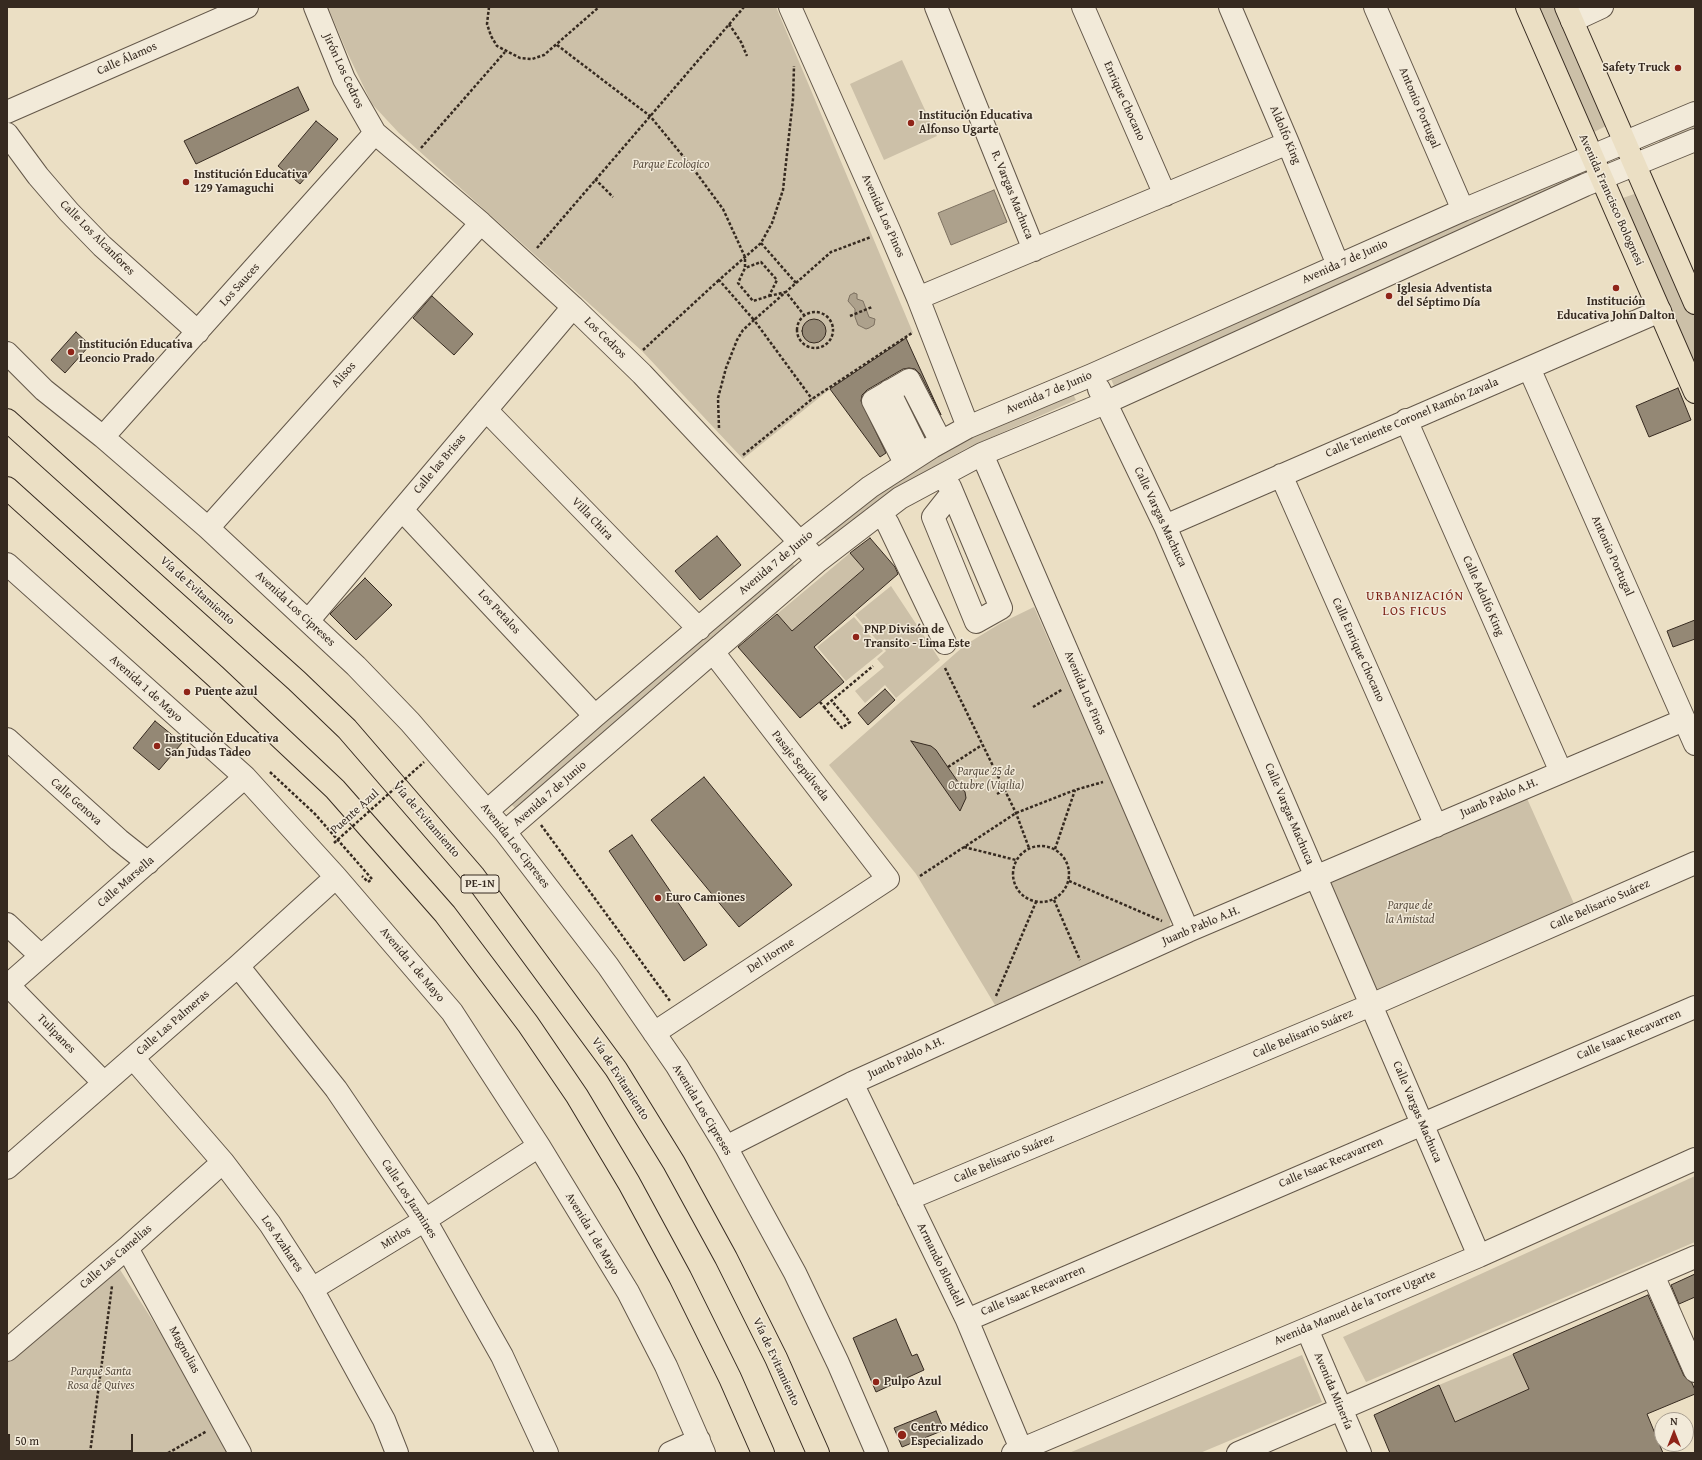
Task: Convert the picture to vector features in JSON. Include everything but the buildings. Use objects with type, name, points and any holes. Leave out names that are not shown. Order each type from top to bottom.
[{"type":"main road","name":"Avenida Francisco Bolognesi","points":[[1527,7],[1695,392]]},
{"type":"main road","points":[[1569,14],[1695,303]]},
{"type":"main road","name":"Vía de Evitamiento","points":[[7,420],[297,681],[341,724],[474,876],[616,1069],[674,1163],[729,1264],[776,1358],[818,1453]]},
{"type":"main road","points":[[7,488],[215,676],[335,789],[445,914],[528,1024],[577,1096],[629,1183],[680,1277],[723,1364],[763,1453]]},
{"type":"street","name":"Calle Álamos","points":[[7,112],[247,7]]},
{"type":"street","name":"Jirón Los Cedros","points":[[315,7],[344,79],[376,133]]},
{"type":"street","name":"Avenida Los Pinos","points":[[790,7],[918,298],[968,427]]},
{"type":"street","name":"R. Vargas Machuca","points":[[936,7],[1034,250]]},
{"type":"street","name":"Enrique Chocano","points":[[1083,7],[1165,195]]},
{"type":"street","name":"Aldolfo King","points":[[1230,7],[1338,265]]},
{"type":"street","name":"Antonio Portugal","points":[[1375,7],[1463,210]]},
{"type":"street","points":[[1569,14],[1602,7]]},
{"type":"street","name":"Avenida 7 de Junio","points":[[487,811],[595,716],[800,542],[870,487],[913,458],[968,427],[1092,375],[1463,210],[1592,158],[1695,113]]},
{"type":"street","name":"Los Cedros","points":[[376,133],[480,223],[573,307],[642,374],[818,561]]},
{"type":"street","name":"Los Sauces","points":[[103,438],[376,133]]},
{"type":"street","name":"Calle Los Alcanfores","points":[[7,134],[38,176],[68,212],[102,246],[198,332]]},
{"type":"street","name":"Avenida 7 de Junio","points":[[505,832],[818,561],[900,498],[947,485],[982,454],[1105,403],[1602,178],[1635,166],[1695,140]]},
{"type":"street","points":[[918,298],[1288,143]]},
{"type":"street","name":"Alisos","points":[[208,528],[480,223]]},
{"type":"street","name":"Calle las Brisas","points":[[308,621],[573,307]]},
{"type":"street","name":"Calle Teniente Coronel Ramón Zavala","points":[[1165,526],[1406,420],[1660,311]]},
{"type":"street","name":"Avenida Los Cipreses","points":[[7,353],[44,390],[103,438],[208,528],[356,666],[410,722],[505,832],[608,966],[677,1066],[726,1147],[795,1272],[838,1363],[877,1453]]},
{"type":"street","name":"Antonio Portugal","points":[[1529,368],[1695,744]]},
{"type":"street","name":"Calle Vargas Machuca","points":[[1092,375],[1165,526],[1479,1256]]},
{"type":"street","points":[[913,458],[889,392],[909,380],[941,442]]},
{"type":"street","name":"Villa Chira","points":[[486,410],[699,629]]},
{"type":"street","name":"Calle Adolfo King","points":[[1406,420],[1560,772]]},
{"type":"street","name":"Avenida Los Pinos","points":[[982,454],[1188,931]]},
{"type":"street","name":"Calle Enrique Chocano","points":[[1281,475],[1436,826]]},
{"type":"street","points":[[947,485],[1001,608],[976,622],[933,517],[947,485]]},
{"type":"street","name":"Los Petalos","points":[[402,510],[595,716]]},
{"type":"street","points":[[881,513],[888,524],[945,643]]},
{"type":"street","name":"Avenida 1 de Mayo","points":[[7,564],[245,777],[336,877],[452,1012],[539,1146],[628,1292],[666,1366],[702,1446]]},
{"type":"street","name":"Pasaje Sepúlveda","points":[[713,652],[888,879]]},
{"type":"street","name":"Juanb Pablo A.H.","points":[[726,1147],[852,1083],[1188,931],[1684,720]]},
{"type":"street","name":"Calle Genova","points":[[7,739],[119,840],[148,863]]},
{"type":"street","name":"Calle Marsella","points":[[8,986],[245,777]]},
{"type":"street","name":"Calle Belisario Suárez","points":[[908,1199],[1371,1005],[1695,863]]},
{"type":"street","name":"Calle Las Palmeras","points":[[7,1168],[238,966],[336,877]]},
{"type":"street","name":"Del Horme","points":[[654,1033],[888,879]]},
{"type":"street","points":[[7,924],[41,956]]},
{"type":"street","name":"Calle Los Jazmines","points":[[238,966],[336,1089],[425,1220],[502,1356],[547,1453]]},
{"type":"street","name":"Tulipanes","points":[[8,986],[104,1083]]},
{"type":"street","name":"Calle Isaac Recavarren","points":[[967,1320],[1695,1007]]},
{"type":"street","name":"Los Azahares","points":[[133,1058],[223,1162],[270,1224],[312,1289],[384,1420],[397,1453]]},
{"type":"street","name":"Armando Blondell","points":[[852,1083],[967,1320],[1017,1451]]},
{"type":"street","name":"Mirlos","points":[[312,1289],[425,1220],[539,1146]]},
{"type":"street","name":"Avenida Manuel de la Torre Ugarte","points":[[1017,1451],[1479,1256],[1695,1159]]},
{"type":"street","name":"Calle Las Camelias","points":[[7,1350],[121,1253],[223,1162]]},
{"type":"street","name":"Magnolias","points":[[121,1253],[223,1422],[240,1453]]},
{"type":"street","points":[[1238,1453],[1695,1257]]},
{"type":"street","points":[[1653,1275],[1695,1370]]},
{"type":"street","name":"Avenida Minería","points":[[1306,1328],[1360,1453]]},
{"type":"street","points":[[670,1453],[702,1446]]},
{"type":"path","points":[[489,7],[487,24],[491,36],[498,46],[505,52],[520,58],[532,58],[544,55],[599,7]]},
{"type":"path","points":[[535,250],[744,7]]},
{"type":"path","points":[[729,24],[741,42],[747,56]]},
{"type":"path","points":[[557,45],[650,116],[692,167],[723,209],[745,257],[745,268],[738,283],[753,301],[786,292]]},
{"type":"path","points":[[409,162],[505,52]]},
{"type":"path","points":[[642,351],[761,243],[772,223],[783,190],[793,99],[794,62]]},
{"type":"path","points":[[595,179],[613,197]]},
{"type":"path","points":[[719,434],[718,405],[726,368],[737,340],[743,330],[831,252],[889,230]]},
{"type":"path","points":[[761,243],[796,283]]},
{"type":"path","points":[[745,268],[761,262],[777,280],[769,296]]},
{"type":"path","points":[[719,280],[754,320],[812,399]]},
{"type":"path","points":[[786,292],[804,315]]},
{"type":"path","points":[[850,316],[872,307]]},
{"type":"path","points":[[816,312],[828,317],[833,328],[833,334],[827,344],[822,347],[810,348],[800,341],[797,336],[797,324],[804,315],[816,312]]},
{"type":"path","points":[[729,466],[812,399],[909,334],[929,325]]},
{"type":"path","points":[[824,707],[873,666]]},
{"type":"path","points":[[945,668],[1016,813],[1029,848]]},
{"type":"path","points":[[1033,707],[1066,686],[1080,681]]},
{"type":"path","points":[[820,702],[842,728],[850,722],[831,700]]},
{"type":"path","points":[[948,767],[982,745]]},
{"type":"path","name":"Puente Azul","points":[[337,850],[333,844],[424,762]]},
{"type":"path","points":[[270,772],[315,814],[372,879],[368,882],[358,871]]},
{"type":"path","points":[[920,876],[1016,813],[1075,790],[1121,777]]},
{"type":"path","points":[[997,794],[1004,790]]},
{"type":"path","points":[[1056,850],[1075,790]]},
{"type":"path","points":[[537,820],[672,1004]]},
{"type":"path","points":[[1042,846],[1056,850],[1067,863],[1069,881],[1066,888],[1054,900],[1045,902],[1036,902],[1024,897],[1015,887],[1012,873],[1016,860],[1029,848],[1042,846]]},
{"type":"path","points":[[964,847],[1016,860]]},
{"type":"path","points":[[1069,881],[1188,931]]},
{"type":"path","points":[[1054,900],[1087,977]]},
{"type":"path","points":[[995,1000],[1036,902]]},
{"type":"path","points":[[90,1453],[121,1253]]},
{"type":"path","points":[[168,1453],[223,1422]]},
{"type":"green space","name":"Parque Ecologico","points":[[328,7],[776,7],[913,333],[830,389],[743,459],[642,351],[399,133],[372,104],[346,50]]},
{"type":"green space","points":[[1537,7],[1559,7],[1610,124],[1592,133]]},
{"type":"green space","points":[[902,60],[937,136],[884,160],[850,84]]},
{"type":"green space","points":[[1695,121],[1695,133],[1662,148],[1657,137]]},
{"type":"green space","points":[[1568,174],[1574,184],[1119,388],[1114,386],[1111,379],[1112,375]]},
{"type":"green space","points":[[1640,192],[1695,317],[1695,372],[1620,199]]},
{"type":"green space","points":[[1071,390],[1076,400],[967,448],[919,475],[888,495],[828,543],[821,534],[846,514],[961,439]]},
{"type":"green space","points":[[850,553],[864,569],[792,631],[777,614]]},
{"type":"green space","points":[[789,560],[798,569],[520,813],[509,802]]},
{"type":"green space","points":[[891,586],[940,660],[896,698],[885,685],[865,703],[855,691],[884,667],[877,659],[886,651],[855,615]]},
{"type":"green space","name":"Parque 25 de Octubre (Vigilia)","points":[[1034,607],[1171,918],[1169,929],[995,1005],[916,874],[829,765],[965,645],[1001,623]]},
{"type":"green space","points":[[854,617],[883,651],[846,681],[817,647]]},
{"type":"green space","name":"Parque de la Amistad","points":[[1525,794],[1576,908],[1373,1000],[1329,878]]},
{"type":"green space","points":[[1695,1176],[1695,1242],[1366,1382],[1343,1337]]},
{"type":"green space","name":"Parque Santa Rosa de Quives","points":[[117,1265],[217,1421],[233,1453],[7,1453],[7,1361]]},
{"type":"green space","points":[[1513,1354],[1529,1389],[1455,1422],[1439,1385]]},
{"type":"green space","points":[[1302,1355],[1322,1402],[1200,1453],[1069,1453]]},
{"type":"shaded area","points":[[994,190],[1007,222],[951,245],[938,213]]},
{"type":"shaded area","points":[[854,293],[857,294],[857,299],[863,301],[869,317],[875,319],[874,325],[869,328],[866,329],[858,325],[855,317],[855,309],[848,301],[850,295]]},
{"type":"place","name":"Safety Truck","points":[[1678,68]]},
{"type":"place","name":"Institución Educativa Alfonso Ugarte","points":[[911,123]]},
{"type":"place","name":"Institución Educativa 129 Yamaguchi","points":[[186,182]]},
{"type":"place","name":"Institución Educativa John Dalton","points":[[1616,288]]},
{"type":"place","name":"Iglesia Adventista del Séptimo Día","points":[[1389,296]]},
{"type":"place","name":"Institución Educativa Leoncio Prado","points":[[71,352]]},
{"type":"place","name":"PNP Divisón de Transito - Lima Este","points":[[856,637]]},
{"type":"place","name":"Puente azul","points":[[187,692]]},
{"type":"place","name":"Institución Educativa San Judas Tadeo","points":[[157,746]]},
{"type":"place","name":"Euro Camiones","points":[[658,898]]},
{"type":"place","name":"Pulpo Azul","points":[[876,1382]]},
{"type":"place","name":"Centro Médico Especializado","points":[[902,1435]]},
{"type":"district","name":"URBANIZACIÓN LOS FICUS","points":[[1415,604]]}]
